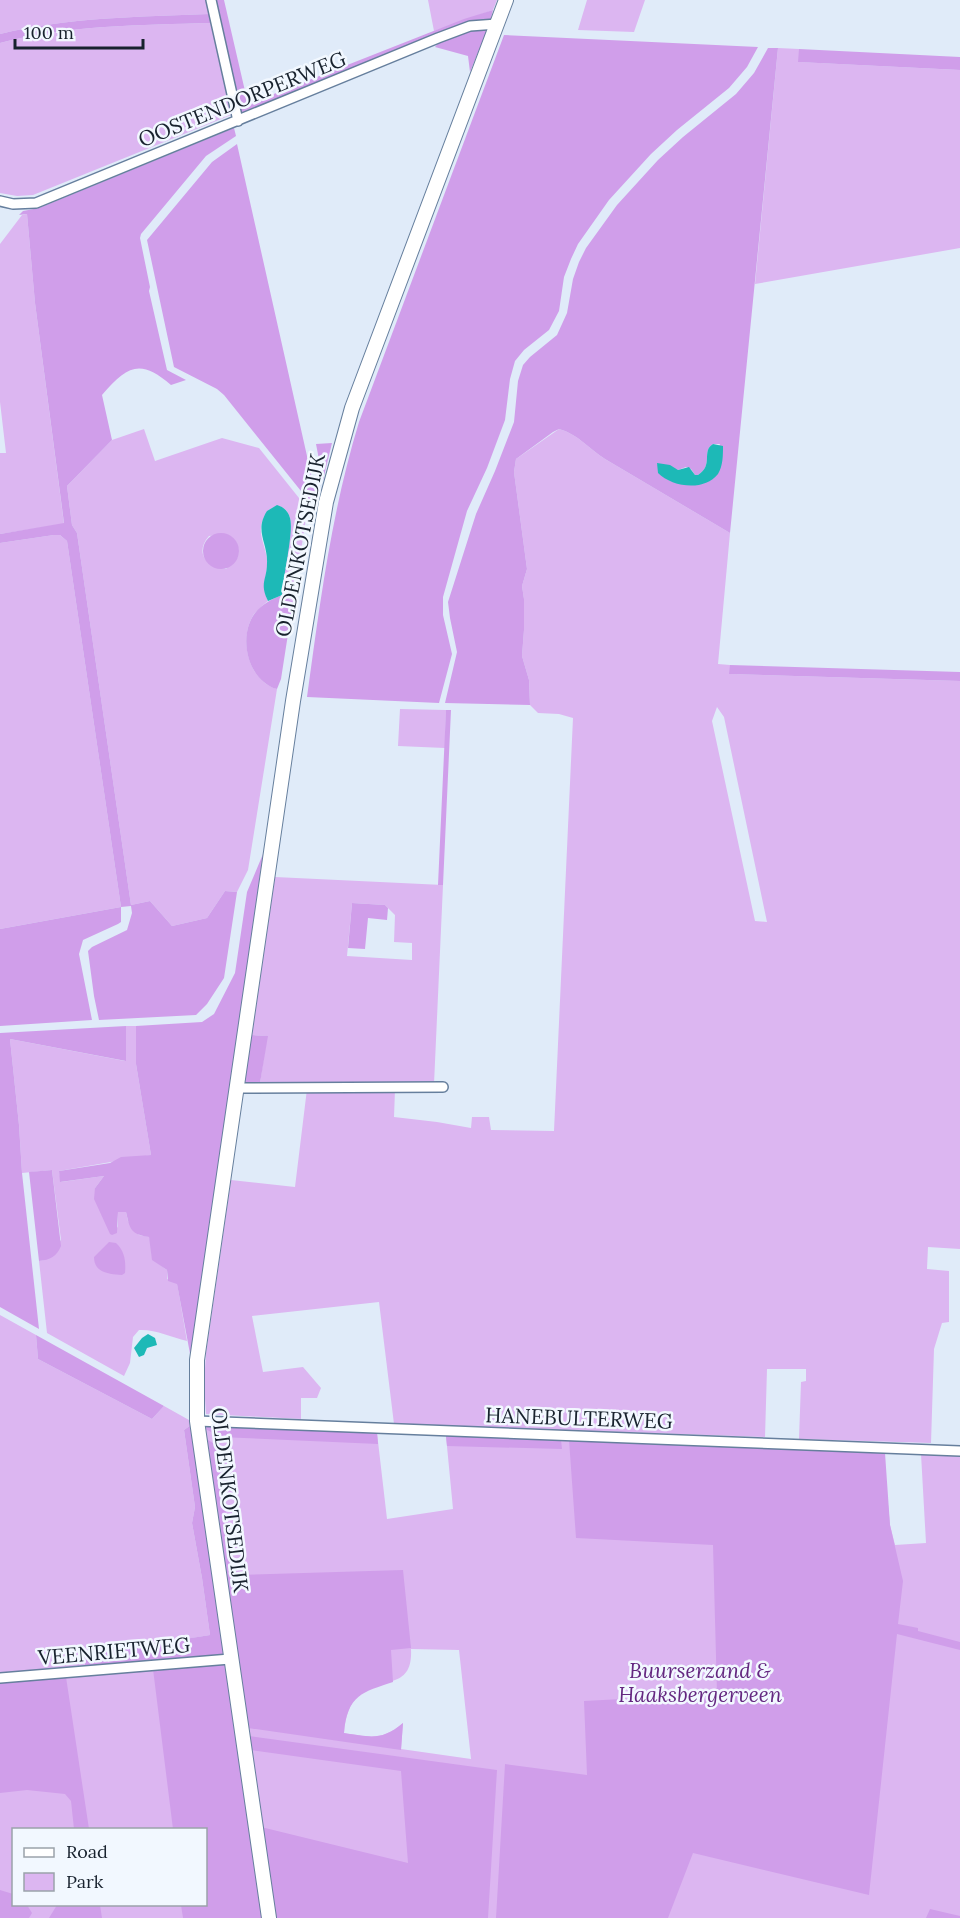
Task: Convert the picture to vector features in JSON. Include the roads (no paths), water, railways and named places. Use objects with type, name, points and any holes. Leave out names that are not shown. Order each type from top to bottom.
[{"type":"street","points":[[211,0],[238,121]]},
{"type":"street","name":"OLDENKOTSEDIJK","points":[[269,1918],[197,1420],[197,1360],[292,712],[326,502],[352,408],[506,0]]},
{"type":"street","name":"OOSTENDORPERWEG","points":[[0,201],[13,204],[36,202],[470,26],[497,24]]},
{"type":"street","points":[[237,1088],[443,1087]]},
{"type":"street","name":"HANEBULTERWEG","points":[[197,1420],[960,1451]]},
{"type":"street","name":"VEENRIETWEG","points":[[0,1678],[231,1659]]},
{"type":"park label","name":"Buurserzand & Haaksbergerveen","points":[[700,1682]]}]
